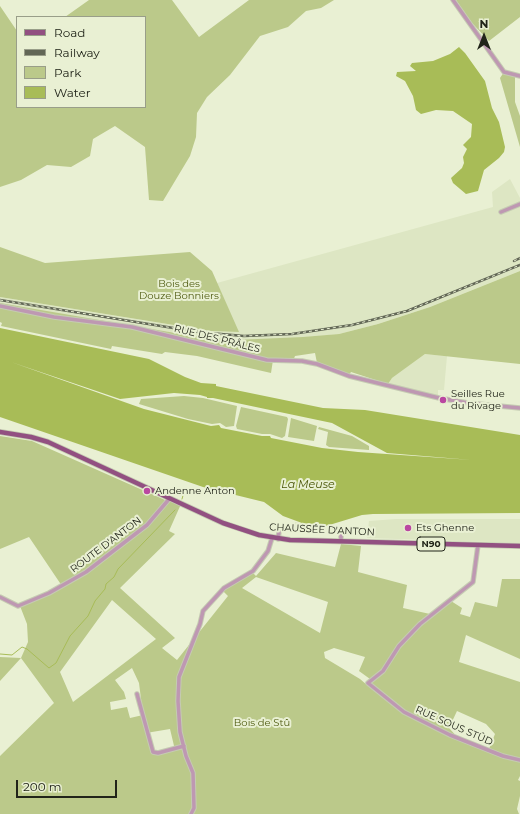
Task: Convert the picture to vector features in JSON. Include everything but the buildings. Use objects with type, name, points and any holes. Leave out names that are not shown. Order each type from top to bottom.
[{"type":"main road","name":"CHAUSSÉE D'ANTON","points":[[0,432],[48,442],[240,530],[272,538],[520,546]]},
{"type":"street","points":[[453,0],[504,72],[520,76]]},
{"type":"street","points":[[501,212],[520,204]]},
{"type":"street","name":"RUE DES PRÂLES","points":[[0,306],[54,317],[138,329],[267,360],[302,361],[317,364],[349,376],[468,403],[520,408]]},
{"type":"street","name":"ROUTE D'ANTON","points":[[0,597],[18,606],[49,593],[86,572],[147,525],[170,498]]},
{"type":"street","points":[[278,539],[279,532]]},
{"type":"street","points":[[341,533],[341,541]]},
{"type":"street","points":[[191,814],[194,808],[193,773],[184,746],[179,708],[179,677],[200,624],[203,611],[224,588],[253,571],[268,551],[272,538]]},
{"type":"street","name":"RUE SOUS STÛD","points":[[478,545],[473,582],[420,624],[399,646],[383,671],[369,681],[370,686],[404,712],[450,735],[503,756],[520,760]]},
{"type":"street","points":[[137,694],[153,752],[158,753],[184,746]]},
{"type":"shaded area","points":[[510,179],[520,198],[520,271],[430,307],[378,324],[339,334],[277,340],[235,340],[187,335],[0,304],[0,297],[211,331],[238,332],[217,283],[493,207],[492,192]]},
{"type":"shaded area","points":[[425,354],[447,356],[444,390],[438,390],[438,396],[388,384],[392,378]]},
{"type":"shaded area","points":[[307,509],[319,513],[317,526],[313,526],[312,529],[317,530],[316,533],[294,532],[295,522],[305,524]]},
{"type":"shaded area","points":[[396,519],[520,519],[520,543],[367,538],[369,521]]},
{"type":"green space","points":[[89,0],[172,0],[199,37],[249,0],[334,0],[321,8],[306,11],[288,27],[260,36],[230,75],[207,97],[197,113],[196,137],[190,156],[163,201],[149,200],[145,147],[115,126],[93,139],[90,156],[71,167],[47,165],[21,180],[0,187],[0,6],[16,30],[16,108],[146,108],[146,16],[66,16]]},
{"type":"green space","points":[[456,0],[520,0],[520,17],[489,41],[472,23]]},
{"type":"green space","points":[[504,72],[515,75],[515,102],[520,116],[520,147],[500,78]]},
{"type":"green space","name":"Bois des Douze Bonniers","points":[[0,247],[45,263],[190,252],[212,271],[239,332],[211,331],[0,297]]},
{"type":"green space","points":[[520,271],[520,364],[425,354],[392,378],[388,384],[351,372],[349,375],[317,363],[315,353],[295,356],[293,361],[273,360],[271,373],[197,356],[165,352],[162,354],[112,346],[111,349],[1,326],[2,323],[0,322],[0,303],[187,335],[235,340],[339,334],[378,324],[430,307]]},
{"type":"green space","points":[[184,396],[203,398],[237,406],[234,426],[226,427],[220,423],[212,424],[188,419],[139,404],[141,399]]},
{"type":"green space","points":[[241,407],[287,417],[288,419],[285,436],[282,438],[270,434],[237,429],[236,426]]},
{"type":"green space","points":[[291,418],[317,426],[314,441],[288,437]]},
{"type":"green space","points":[[319,427],[352,436],[369,446],[369,450],[329,447],[326,445],[328,432],[318,429]]},
{"type":"green space","name":"Bois de Stû","points":[[0,436],[32,441],[165,500],[160,509],[170,498],[181,504],[169,531],[175,534],[120,588],[175,638],[162,648],[177,660],[228,596],[223,591],[252,572],[256,576],[276,553],[335,567],[341,544],[361,546],[358,572],[407,585],[403,608],[430,614],[402,640],[380,672],[370,679],[359,671],[365,657],[334,648],[324,652],[325,658],[360,679],[367,685],[382,674],[403,643],[429,618],[451,601],[462,608],[460,614],[470,617],[475,602],[497,607],[502,579],[520,579],[520,659],[466,635],[459,662],[520,682],[520,776],[518,780],[520,781],[520,796],[517,809],[519,814],[0,814],[0,756],[54,703],[21,658],[28,642],[27,624],[20,606],[62,586],[29,537],[0,549]],"holes":[[[256,577],[328,602],[320,633],[242,588]],[[112,600],[156,639],[73,702],[60,672]],[[132,668],[139,683],[143,715],[130,718],[127,707],[111,710],[110,702],[126,699],[124,692],[115,680]],[[457,711],[486,724],[495,734],[489,749],[460,740],[449,728]],[[170,729],[175,750],[153,752],[146,733]]]},
{"type":"green space","points":[[0,657],[21,658],[0,681]]},
{"type":"water","points":[[459,47],[485,81],[492,108],[499,122],[505,147],[504,152],[499,158],[484,170],[478,191],[466,194],[453,183],[451,178],[462,168],[464,163],[463,157],[467,149],[463,145],[471,137],[472,124],[453,111],[436,110],[421,114],[416,110],[413,96],[405,81],[396,76],[397,72],[416,71],[410,66],[412,63],[433,61],[450,54]]},
{"type":"water","name":"La Meuse","points":[[0,328],[149,359],[185,377],[201,383],[216,384],[216,386],[323,408],[365,410],[520,435],[520,513],[373,514],[362,515],[326,526],[302,523],[283,516],[264,502],[203,487],[0,417]],"holes":[[[11,362],[120,399],[174,393],[200,395],[207,398],[332,423],[387,453],[472,460],[322,448],[271,438],[270,436],[262,436],[221,428],[219,425],[211,426],[144,409]]]},
{"type":"waterway","points":[[182,499],[184,492]]},
{"type":"waterway","points":[[0,654],[12,655],[22,647],[27,649],[49,668],[56,663],[70,636],[88,616],[95,601],[105,589],[106,584],[114,577],[118,569],[175,510]]},
{"type":"railway","points":[[514,261],[520,258]]},
{"type":"railway","points":[[0,300],[198,332],[244,336],[292,334],[352,325],[407,311],[520,265]]},
{"type":"place","name":"Seilles Rue du Rivage","points":[[443,400]]},
{"type":"place","name":"Andenne Anton","points":[[147,491]]},
{"type":"place","name":"Ets Ghenne","points":[[408,528]]}]
